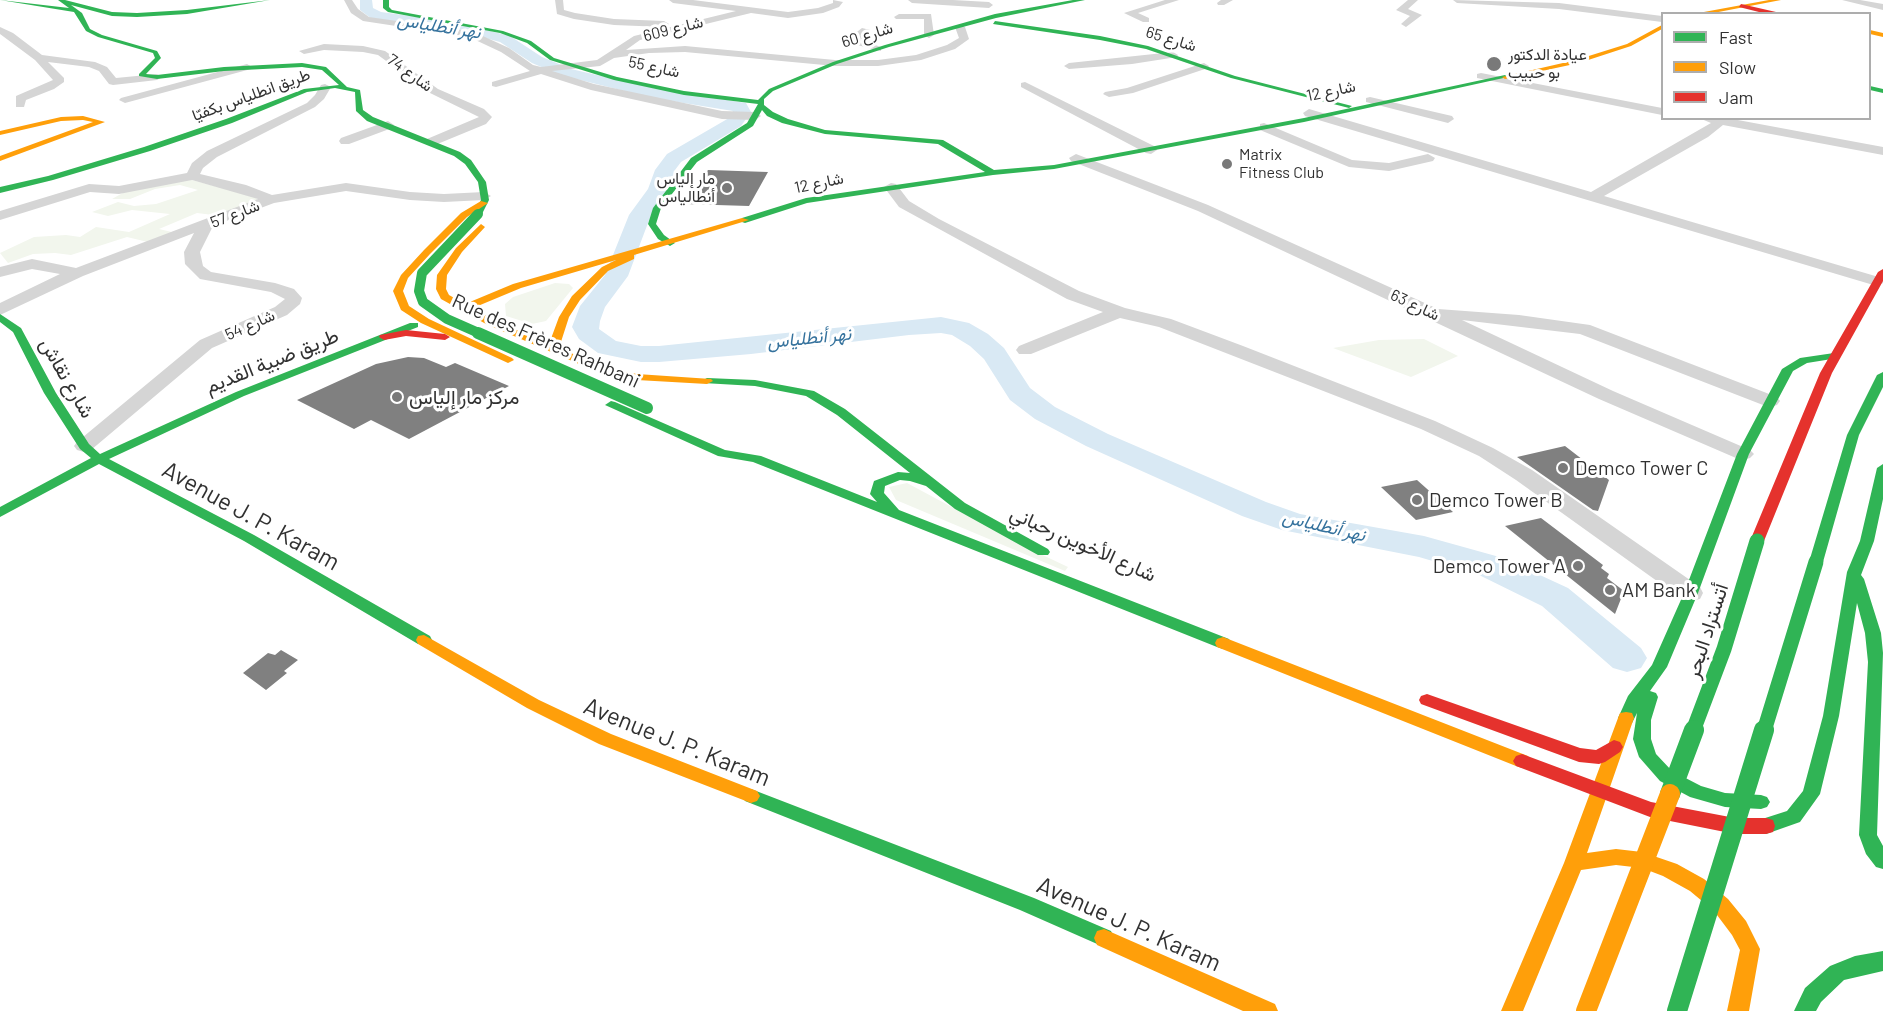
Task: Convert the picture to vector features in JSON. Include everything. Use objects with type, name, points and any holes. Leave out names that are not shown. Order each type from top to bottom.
[{"type":"main road","points":[[0,0],[124,15],[186,12],[267,0]]},
{"type":"main road","points":[[62,1],[83,10],[158,13],[255,0]]},
{"type":"main road","name":"شارع 55","points":[[386,0],[386,8],[390,11],[501,32],[530,42],[543,51],[582,66],[756,110]]},
{"type":"main road","name":"شارع 60","points":[[756,110],[763,95],[778,86],[877,49],[960,27],[988,10],[1082,0]]},
{"type":"main road","points":[[1690,12],[1735,3],[1778,0]]},
{"type":"main road","points":[[1702,12],[1735,3],[1769,12]]},
{"type":"main road","points":[[83,10],[88,30],[100,36],[155,52],[158,58],[141,75],[157,77],[247,67],[302,65],[321,67],[344,86],[358,91],[360,111],[363,115],[457,154],[468,162],[479,177],[482,204],[464,216],[404,277],[399,291],[405,308],[424,321],[475,345],[722,453],[756,459]]},
{"type":"main road","name":"شارع 65","points":[[988,10],[1173,55],[1253,82],[1351,106]]},
{"type":"main road","points":[[100,36],[104,33],[99,23],[124,15]]},
{"type":"main road","name":"شارع 12","points":[[1147,147],[1264,128],[1374,101],[1495,80],[1577,62],[1623,44],[1660,23]]},
{"type":"main road","points":[[1623,44],[1652,49]]},
{"type":"main road","name":"شارع 12","points":[[1495,80],[1623,44]]},
{"type":"main road","points":[[582,66],[672,91],[756,110],[803,127],[837,135],[940,142],[996,172]]},
{"type":"main road","name":"طريق انطلياس بكفيّا","points":[[0,190],[147,149],[229,121],[306,90],[344,86]]},
{"type":"main road","name":"شارع 12","points":[[612,262],[806,201],[996,172],[1019,172],[1317,115],[1351,106]]},
{"type":"main road","points":[[670,243],[661,237],[652,224],[657,208],[694,160],[738,134],[756,110]]},
{"type":"main road","points":[[0,133],[61,119],[83,118],[100,122],[0,159]]},
{"type":"main road","name":"Rue des Frères Rahbani","points":[[553,349],[490,322],[445,297],[441,282],[442,275],[459,250],[489,216],[492,207],[482,204],[422,273],[419,291],[423,302],[447,318],[735,446],[756,459]]},
{"type":"main road","points":[[553,349],[564,317],[576,298],[590,281],[612,262]]},
{"type":"main road","name":"طريق ضبية القديم","points":[[0,513],[99,459],[240,394],[424,321],[612,262]]},
{"type":"main road","name":"أتستراد البحر","points":[[1586,1011],[1724,649],[1757,541],[1834,356],[1879,276]]},
{"type":"main road","name":"شارع نقاش","points":[[3,308],[50,393],[84,446],[99,459]]},
{"type":"main road","points":[[384,337],[423,333],[475,345]]},
{"type":"main road","name":"شارع الأخوين رحباني","points":[[553,349],[592,367],[626,376],[755,383],[810,393],[841,412],[927,483],[995,527],[1053,556]]},
{"type":"main road","points":[[1772,802],[1753,803],[1725,800],[1696,792],[1666,776],[1648,757],[1642,740],[1643,720],[1659,667],[1691,593],[1743,454],[1770,401],[1788,369],[1794,364],[1804,360],[1834,356]]},
{"type":"main road","points":[[1677,1011],[1816,562],[1852,435],[1883,376]]},
{"type":"main road","points":[[874,460],[877,441]]},
{"type":"main road","name":"طريق ضبية القديم","points":[[0,502],[66,471],[99,459]]},
{"type":"main road","name":"Avenue J. P. Karam","points":[[99,459],[249,538],[533,704],[573,725],[1028,904],[1267,1011]]},
{"type":"main road","name":"شارع الأخوين رحباني","points":[[756,459],[1600,792],[1650,809],[1735,826],[1763,827],[1793,817],[1811,794],[1831,716]]},
{"type":"main road","points":[[1800,778],[1831,716],[1854,572],[1867,541],[1883,468]]},
{"type":"main road","points":[[894,513],[877,494],[879,484],[898,476],[912,477],[927,483]]},
{"type":"main road","points":[[818,483],[836,484],[854,480]]},
{"type":"main road","points":[[1867,541],[1883,530]]},
{"type":"main road","points":[[1854,572],[1873,633],[1876,662],[1868,835],[1873,848],[1883,861]]},
{"type":"main road","points":[[1512,1011],[1574,863],[1614,747],[1634,700],[1659,667]]},
{"type":"main road","points":[[1410,694],[1579,755],[1599,757],[1614,747]]},
{"type":"main road","points":[[1574,863],[1616,856],[1642,860],[1670,870],[1697,885],[1721,905],[1739,928],[1750,950],[1738,1011]]},
{"type":"main road","points":[[1805,1011],[1813,995],[1837,973],[1855,966],[1883,961]]},
{"type":"street","points":[[348,0],[366,19],[471,34],[546,70],[626,96],[733,116],[756,110]]},
{"type":"street","points":[[560,0],[560,12],[595,20],[689,25]]},
{"type":"street","points":[[673,0],[796,15],[836,3]]},
{"type":"street","points":[[912,0],[988,10]]},
{"type":"street","points":[[1146,20],[1129,13],[1175,0]]},
{"type":"street","points":[[1406,24],[1417,15],[1401,10],[1414,0]]},
{"type":"street","points":[[1457,0],[1559,6],[1640,16],[1660,23]]},
{"type":"street","points":[[1846,0],[1883,8]]},
{"type":"street","points":[[663,7],[689,2]]},
{"type":"street","points":[[814,2],[836,3]]},
{"type":"street","name":"شارع 609","points":[[496,84],[546,70],[582,66],[614,55],[629,41],[751,10]]},
{"type":"street","points":[[595,20],[631,13]]},
{"type":"street","points":[[899,17],[928,16],[929,35]]},
{"type":"street","points":[[384,31],[404,24]]},
{"type":"street","points":[[614,55],[649,50],[685,49],[835,63],[892,62],[927,55],[951,47],[964,40],[960,27]]},
{"type":"street","points":[[0,30],[39,58],[46,68],[60,80],[50,87],[20,98],[20,105]]},
{"type":"street","points":[[865,30],[854,38],[857,42],[877,49]]},
{"type":"street","name":"شارع 74","points":[[304,51],[324,47],[381,52],[434,91],[486,117],[482,121],[431,142]]},
{"type":"street","points":[[1069,66],[1132,62],[1173,55]]},
{"type":"street","points":[[39,58],[92,64],[104,69],[113,82],[157,77]]},
{"type":"street","points":[[1109,94],[1129,91],[1204,66]]},
{"type":"street","points":[[126,100],[247,67]]},
{"type":"street","points":[[1495,80],[1661,112]]},
{"type":"street","points":[[1025,85],[1147,147]]},
{"type":"street","points":[[192,176],[197,166],[212,154],[311,105],[320,97],[325,87]]},
{"type":"street","points":[[1374,101],[1448,119]]},
{"type":"street","points":[[1317,115],[1879,276]]},
{"type":"street","points":[[1317,115],[1364,129]]},
{"type":"street","points":[[1716,120],[1883,152]]},
{"type":"street","points":[[1594,196],[1704,135],[1721,121]]},
{"type":"street","points":[[345,141],[388,125]]},
{"type":"street","points":[[1264,128],[1349,163],[1389,167],[1428,158]]},
{"type":"street","name":"شارع 63","points":[[1080,160],[1203,208],[1606,395],[1743,454]]},
{"type":"street","points":[[0,216],[88,188],[119,190],[192,176],[241,188],[271,200]]},
{"type":"street","name":"شارع 57","points":[[3,308],[77,273],[271,200],[346,187],[482,204]]},
{"type":"street","points":[[891,187],[904,204],[934,222],[1073,295],[1119,312],[1166,323],[1428,425],[1486,452],[1524,475],[1691,593]]},
{"type":"street","name":"شارع 54","points":[[84,446],[138,402],[177,366],[206,345],[281,311],[291,304],[294,298],[275,288],[206,276],[197,269],[193,264],[192,252],[207,224]]},
{"type":"street","points":[[0,272],[32,264],[77,273]]},
{"type":"street","points":[[1025,350],[1119,312]]},
{"type":"street","points":[[1431,312],[1584,329],[1770,401]]},
{"type":"shaded area","points":[[188,179],[256,197],[258,202],[221,216],[197,213],[159,229],[180,234],[156,244],[127,237],[71,255],[33,254],[8,263],[0,253],[34,237],[66,235],[80,237],[96,227],[129,232],[170,214],[132,210],[108,216],[92,212],[118,202],[134,206],[156,204],[198,190],[180,185],[155,189],[130,199],[112,199],[128,190]]},
{"type":"shaded area","points":[[555,283],[569,284],[573,288],[546,321],[532,324],[506,316],[505,304],[513,297]]},
{"type":"shaded area","points":[[1424,339],[1458,356],[1411,377],[1333,348],[1379,340]]},
{"type":"shaded area","points":[[907,483],[1068,567],[1065,571],[896,500],[889,487]]},
{"type":"building","name":"مار إلياس أنطالياس","points":[[708,170],[768,172],[749,206],[684,204]]},
{"type":"building","name":"مركز مار إلياس","points":[[408,357],[424,358],[446,367],[455,363],[509,386],[409,439],[371,420],[354,429],[297,400],[376,364]]},
{"type":"building","name":"Demco Tower C","points":[[1565,446],[1609,480],[1598,511],[1593,510],[1517,457]]},
{"type":"building","name":"Demco Tower B","points":[[1417,480],[1453,512],[1416,520],[1381,487]]},
{"type":"building","name":"Demco Tower A","points":[[1541,518],[1603,565],[1601,568],[1609,574],[1607,578],[1624,591],[1615,614],[1505,526]]},
{"type":"building","points":[[281,650],[298,660],[284,671],[287,673],[266,690],[243,673],[268,653],[275,655]]},
{"type":"waterway","name":"نهر أنطلياس","points":[[366,0],[367,10],[377,16],[455,26],[505,39],[537,60],[566,72],[653,93],[740,107],[742,112],[735,122],[674,158],[665,170],[658,190],[640,215],[616,276],[593,306],[585,327],[588,333],[607,347],[641,354],[659,354],[751,346],[909,327],[941,325],[960,329],[979,340],[994,354],[1020,394],[1045,413],[1097,440],[1254,509],[1294,523],[1424,547],[1490,566],[1555,597],[1627,658]]},
{"type":"traffic: fast","points":[[0,0],[77,11]]},
{"type":"traffic: fast","points":[[61,0],[80,14],[88,30],[100,36],[155,52],[158,58],[141,75],[157,77],[224,69],[302,65],[324,68],[344,86]]},
{"type":"traffic: fast","points":[[63,1],[112,14],[137,15],[187,12],[267,0]]},
{"type":"traffic: fast","points":[[386,0],[386,8],[390,11],[501,32],[529,42],[552,59],[616,79],[684,93],[761,102]]},
{"type":"traffic: fast","points":[[670,243],[661,237],[652,224],[657,208],[694,160],[750,124],[761,105],[761,98],[771,90],[835,63],[887,46],[995,16],[1082,0]]},
{"type":"traffic: fast","points":[[995,23],[1100,38],[1148,48],[1233,77],[1349,106]]},
{"type":"traffic: fast","points":[[745,220],[806,201],[993,173],[1054,167],[1304,120],[1505,77]]},
{"type":"traffic: fast","points":[[0,190],[50,178],[147,149],[229,121],[306,90],[335,86],[358,91],[360,111],[370,119],[457,154],[468,162],[482,182],[485,200],[478,214]]},
{"type":"traffic: fast","points":[[1871,88],[1883,91]]},
{"type":"traffic: fast","points":[[761,105],[770,114],[785,121],[825,132],[940,142],[993,173]]},
{"type":"traffic: fast","points":[[478,214],[422,273],[419,291],[423,302],[447,319],[647,408]]},
{"type":"traffic: fast","points":[[0,317],[17,330],[50,393],[84,446],[99,459],[249,538],[424,640]]},
{"type":"traffic: fast","points":[[0,513],[99,459],[240,394],[414,325]]},
{"type":"traffic: fast","points":[[1626,718],[1634,700],[1659,667],[1691,593],[1743,454],[1788,369],[1804,360],[1834,356]]},
{"type":"traffic: fast","points":[[1816,562],[1853,435],[1883,375]]},
{"type":"traffic: fast","points":[[707,381],[755,383],[810,393],[841,412],[960,506],[1043,552]]},
{"type":"traffic: fast","points":[[611,405],[722,453],[756,459],[1223,643]]},
{"type":"traffic: fast","points":[[1766,826],[1793,817],[1811,794],[1831,716],[1854,572],[1867,541],[1883,468]]},
{"type":"traffic: fast","points":[[894,513],[877,494],[879,484],[898,476],[912,477],[927,482]]},
{"type":"traffic: fast","points":[[1670,794],[1724,649],[1757,541]]},
{"type":"traffic: fast","points":[[1677,1011],[1816,562]]},
{"type":"traffic: fast","points":[[1857,579],[1873,633],[1876,662],[1868,835],[1873,848],[1883,861]]},
{"type":"traffic: fast","points":[[1650,697],[1643,720],[1642,739],[1648,757],[1666,776],[1696,792],[1725,800],[1761,802]]},
{"type":"traffic: fast","points":[[751,796],[1027,904],[1104,938]]},
{"type":"traffic: fast","points":[[1805,1011],[1813,995],[1837,973],[1855,966],[1883,961]]},
{"type":"traffic: slow","points":[[1707,12],[1778,0]]},
{"type":"traffic: slow","points":[[1505,77],[1577,62],[1629,45],[1661,28]]},
{"type":"traffic: slow","points":[[1871,32],[1883,35]]},
{"type":"traffic: slow","points":[[0,133],[61,119],[83,118],[101,122],[0,159]]},
{"type":"traffic: slow","points":[[484,203],[464,215],[427,252],[404,277],[398,291],[405,308],[425,321],[508,360]]},
{"type":"traffic: slow","points":[[465,308],[517,286],[745,220]]},
{"type":"traffic: slow","points":[[481,227],[459,250],[442,275],[441,289],[445,297],[490,322],[604,371],[637,377],[707,381]]},
{"type":"traffic: slow","points":[[553,349],[564,317],[576,298],[605,269],[631,257]]},
{"type":"traffic: slow","points":[[424,640],[533,704],[605,739],[751,796]]},
{"type":"traffic: slow","points":[[1223,643],[1522,761]]},
{"type":"traffic: slow","points":[[1512,1011],[1574,863],[1626,718]]},
{"type":"traffic: slow","points":[[1586,1011],[1670,794]]},
{"type":"traffic: slow","points":[[1574,863],[1616,857],[1642,860],[1670,870],[1697,885],[1721,905],[1739,928],[1750,949],[1738,1011]]},
{"type":"traffic: slow","points":[[1104,938],[1267,1011]]},
{"type":"traffic: jam","points":[[1741,6],[1767,12]]},
{"type":"traffic: jam","points":[[1757,541],[1826,373],[1883,272]]},
{"type":"traffic: jam","points":[[384,337],[406,333],[445,337]]},
{"type":"traffic: jam","points":[[1427,700],[1579,755],[1599,757],[1614,747]]},
{"type":"traffic: jam","points":[[1522,761],[1650,809],[1735,826],[1766,826]]},
{"type":"place","name":"عيادة الدكتور بو حبيب","points":[[1494,64]]},
{"type":"place","name":"Matrix Fitness Club","points":[[1227,164]]},
{"type":"place","name":"مار إلياس أنطالياس","points":[[727,188]]},
{"type":"place","name":"مركز مار إلياس","points":[[397,397]]},
{"type":"place","name":"Demco Tower C","points":[[1563,468]]},
{"type":"place","name":"Demco Tower B","points":[[1417,500]]},
{"type":"place","name":"Demco Tower A","points":[[1578,566]]},
{"type":"place","name":"AM Bank","points":[[1610,590]]}]
